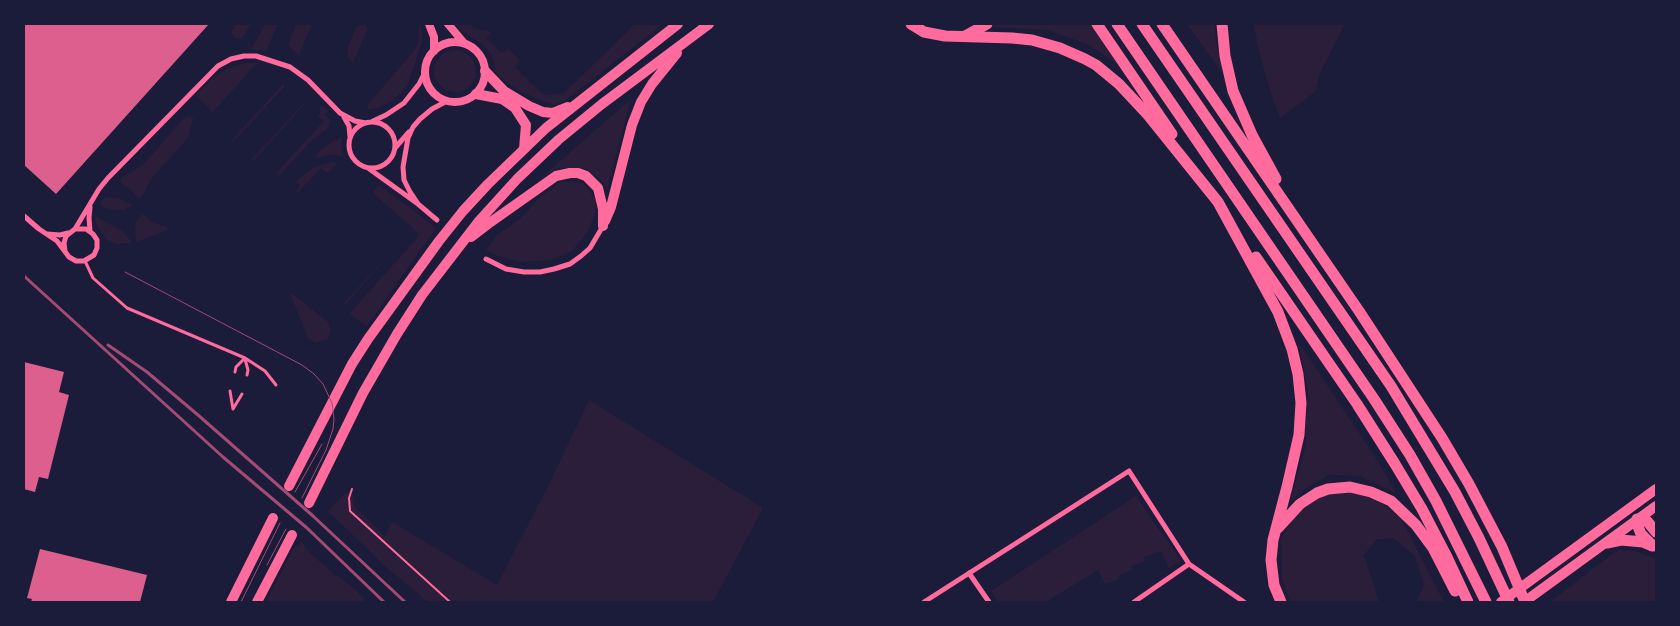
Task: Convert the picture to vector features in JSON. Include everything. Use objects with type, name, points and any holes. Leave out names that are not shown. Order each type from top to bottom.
[{"type":"highway","points":[[911,24],[924,32],[945,36],[1032,40],[1074,53],[1096,65],[1119,84],[1148,115],[1218,202],[1278,312],[1296,362],[1301,404],[1299,435],[1270,560],[1274,585],[1282,602]]},
{"type":"highway","points":[[965,36],[987,24]]},
{"type":"highway","points":[[1097,24],[1352,396],[1426,517],[1468,602]]},
{"type":"highway","points":[[1117,24],[1410,455],[1448,524],[1486,602]]},
{"type":"highway","points":[[1142,24],[1390,386],[1459,499],[1508,602]]},
{"type":"highway","points":[[1162,24],[1399,370],[1469,484],[1532,602]]},
{"type":"highway","points":[[1222,24],[1225,56],[1241,111],[1263,156],[1314,246]]},
{"type":"highway","points":[[1276,532],[1291,512],[1300,504],[1328,489],[1350,487],[1371,492],[1391,501],[1416,525],[1433,548],[1461,602]]},
{"type":"highway","points":[[1655,547],[1641,534],[1637,519],[1647,521],[1656,532]]},
{"type":"highway","points":[[1607,543],[1622,540],[1643,542],[1655,547]]},
{"type":"highway","points":[[1502,547],[1525,602]]},
{"type":"main road","points":[[308,503],[363,393],[416,303],[450,257],[500,197],[558,140],[602,104],[708,24]]},
{"type":"main road","points":[[485,71],[504,91],[517,100],[543,112],[553,113],[571,105],[676,25]]},
{"type":"main road","points":[[289,486],[352,364],[382,319],[463,211],[546,128],[676,25]]},
{"type":"main road","points":[[603,226],[611,208],[632,124],[641,102],[652,84],[690,38]]},
{"type":"main road","points":[[476,94],[502,99],[516,108],[522,116],[526,127],[524,149]]},
{"type":"main road","points":[[450,257],[470,238],[556,176],[570,173],[586,176],[598,188],[603,208],[603,226]]},
{"type":"main road","points":[[1501,602],[1656,489]]},
{"type":"main road","points":[[1525,602],[1656,506]]},
{"type":"main road","points":[[1629,509],[1637,519]]},
{"type":"main road","points":[[231,602],[273,518]]},
{"type":"main road","points":[[257,602],[292,535]]},
{"type":"street","points":[[429,24],[434,37],[434,51]]},
{"type":"street","points":[[448,24],[464,43]]},
{"type":"street","points":[[350,138],[356,129],[386,116],[404,103],[419,84],[425,72],[427,61],[434,51],[445,44],[451,42],[464,43],[470,46],[479,54],[485,71],[483,84],[476,94],[462,102],[447,101],[436,96],[426,80],[425,72]]},
{"type":"street","points":[[75,229],[90,206],[98,189],[108,178],[218,66],[232,59],[244,56],[256,56],[290,67],[308,80],[344,116],[349,126],[352,154],[360,164],[367,167],[438,220]]},
{"type":"street","points":[[395,149],[432,108],[447,101]]},
{"type":"street","points":[[344,116],[368,123],[382,124],[388,128],[395,141],[393,156],[388,162],[374,168],[367,167]]},
{"type":"street","points":[[413,128],[408,138],[403,167],[404,180],[418,204]]},
{"type":"street","points":[[90,206],[90,231]]},
{"type":"street","points":[[24,216],[47,234],[57,241],[72,260],[85,261],[94,255],[97,248],[97,240],[90,231],[83,228],[60,235],[47,234]]},
{"type":"street","points":[[486,259],[506,269],[524,272],[540,272],[554,269],[570,264],[581,256],[590,248],[603,226]]},
{"type":"street","points":[[65,251],[64,240],[68,233]]},
{"type":"street","points":[[924,602],[1129,471],[1189,564],[1244,602]]},
{"type":"street","points":[[1134,602],[1189,564]]},
{"type":"street","points":[[969,573],[989,602]]},
{"type":"lane","points":[[85,261],[93,278],[130,310],[245,358],[265,371],[276,385]]},
{"type":"lane","points":[[235,372],[236,367],[245,358]]},
{"type":"lane","points":[[245,358],[248,370],[247,375]]},
{"type":"lane","points":[[230,391],[233,410],[242,394]]},
{"type":"path","points":[[352,489],[349,498],[350,511],[450,602]]},
{"type":"shaded area","points":[[235,24],[251,24],[244,36],[239,39],[234,38],[231,32]]},
{"type":"shaded area","points":[[265,24],[278,24],[266,51],[251,49]]},
{"type":"shaded area","points":[[296,24],[312,24],[299,55],[288,44]]},
{"type":"shaded area","points":[[362,24],[368,28],[353,63],[348,58],[347,49],[356,27]]},
{"type":"shaded area","points":[[456,24],[469,24],[476,29],[489,31],[491,33],[486,38],[502,53],[508,48],[520,61],[515,67],[542,93],[549,95],[564,93],[635,24],[663,24],[571,96],[564,101],[554,104],[521,92],[499,77],[495,71],[490,52]]},
{"type":"shaded area","points":[[997,24],[1091,24],[1120,66],[1089,45],[1048,30],[993,27]]},
{"type":"shaded area","points":[[1187,24],[1215,24],[1216,40],[1223,74]]},
{"type":"shaded area","points":[[1254,24],[1345,24],[1320,73],[1315,92],[1280,118],[1259,52]]},
{"type":"shaded area","points":[[419,25],[422,31],[422,42],[408,84],[392,101],[377,108],[367,110],[368,104],[413,52],[418,43]]},
{"type":"shaded area","points":[[451,50],[459,50],[470,56],[476,71],[470,86],[459,92],[451,92],[440,86],[434,75],[434,67],[440,56]]},
{"type":"shaded area","points":[[243,63],[257,63],[213,112],[196,96],[212,79],[227,69]]},
{"type":"shaded area","points":[[283,84],[285,86],[233,142],[231,141]]},
{"type":"shaded area","points":[[631,99],[607,189],[600,180],[585,168],[558,168],[535,183]]},
{"type":"shaded area","points":[[305,104],[253,161],[252,159]]},
{"type":"shaded area","points":[[322,105],[328,111],[325,114],[330,121],[329,127],[311,141],[279,176],[276,173],[324,121],[318,116],[321,111],[319,108]]},
{"type":"shaded area","points":[[189,116],[194,119],[188,138],[152,178],[139,199],[130,189],[122,184],[120,179],[142,166],[183,119]]},
{"type":"shaded area","points":[[342,136],[340,147],[343,156],[330,155],[314,158],[321,149]]},
{"type":"shaded area","points":[[335,162],[336,165],[328,173],[321,168],[298,193],[296,191],[300,186],[296,182],[312,168]]},
{"type":"shaded area","points":[[561,181],[583,183],[595,198],[596,212],[587,233],[572,251],[551,260],[520,262],[498,256],[486,250],[497,235],[521,218],[540,197]]},
{"type":"shaded area","points":[[378,185],[436,228],[367,326],[350,313],[418,237],[418,233],[373,193]]},
{"type":"shaded area","points":[[105,197],[119,198],[132,205],[125,210],[112,210],[101,206],[102,204],[99,203]]},
{"type":"shaded area","points":[[142,214],[154,223],[167,227],[168,230],[136,242],[135,224]]},
{"type":"shaded area","points":[[95,216],[123,231],[132,243],[117,244],[107,240],[97,227]]},
{"type":"shaded area","points":[[407,235],[346,304],[344,303]]},
{"type":"shaded area","points":[[289,291],[328,322],[331,330],[328,339],[316,343],[308,338]]},
{"type":"shaded area","points":[[1299,343],[1379,463],[1397,494],[1359,476],[1329,475],[1306,488],[1290,502],[1305,448],[1308,394]]},
{"type":"shaded area","points":[[589,400],[763,508],[713,602],[428,602],[386,567],[328,511],[346,492],[353,495],[354,506],[385,536],[392,522],[497,585],[550,482]]},
{"type":"shaded area","points":[[1342,491],[1373,497],[1400,517],[1444,602],[1416,602],[1424,585],[1415,556],[1393,538],[1376,540],[1364,555],[1379,602],[1290,602],[1282,578],[1281,539],[1294,516],[1318,497]]},
{"type":"shaded area","points":[[1136,496],[1181,561],[1169,568],[1161,551],[1144,557],[1145,561],[1131,566],[1133,570],[1118,576],[1119,579],[1105,584],[1098,570],[1046,602],[998,602],[991,591]]},
{"type":"shaded area","points":[[301,540],[309,552],[357,591],[366,602],[266,602],[294,547],[299,546]]},
{"type":"shaded area","points":[[1617,550],[1635,551],[1656,559],[1656,602],[1550,602]]},
{"type":"building","points":[[24,24],[209,24],[56,194],[24,165]]},
{"type":"building","points":[[24,362],[64,372],[59,392],[69,395],[48,479],[39,477],[35,492],[24,489]]},
{"type":"building","points":[[40,549],[147,575],[140,602],[31,602],[32,599],[27,598]]},
{"type":"tram line","points":[[125,272],[302,365],[323,384],[332,403],[333,429],[326,450],[302,498]]},
{"type":"tram line","points":[[295,492],[322,444]]},
{"type":"tram line","points":[[241,602],[280,523]]},
{"type":"tram line","points":[[267,565],[286,529]]},
{"type":"railway","points":[[24,276],[223,457],[307,528],[384,602]]},
{"type":"railway","points":[[108,345],[147,372],[198,415],[313,516],[405,602]]}]
